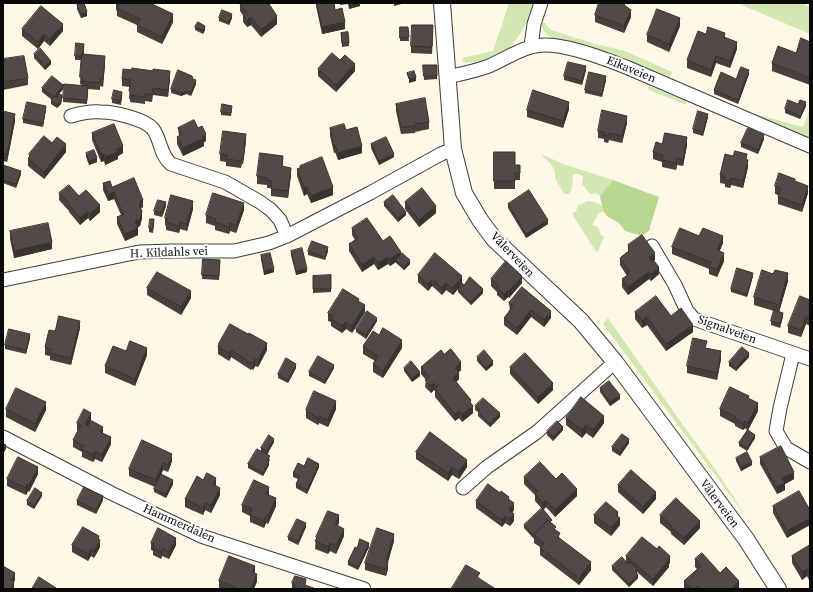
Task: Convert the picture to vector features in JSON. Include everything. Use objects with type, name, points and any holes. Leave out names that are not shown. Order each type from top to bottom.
[{"type":"street","name":"Vålerveien","points":[[442,3],[453,149],[464,193],[480,220],[494,239],[581,321],[615,362],[746,539],[778,589]]},
{"type":"street","points":[[531,46],[534,24],[540,3]]},
{"type":"street","name":"Eikaveien","points":[[447,77],[487,67],[531,46],[555,46],[586,52],[604,58],[810,146]]},
{"type":"street","points":[[71,116],[100,112],[125,116],[145,123],[153,130],[163,155],[171,164],[226,182],[260,202],[271,210],[280,220],[287,236]]},
{"type":"street","name":"H. Kildahls vei","points":[[3,280],[139,252],[234,251],[252,248],[287,236],[453,149]]},
{"type":"street","name":"Signalveien","points":[[652,246],[672,280],[687,311],[694,319],[810,359]]},
{"type":"street","points":[[793,354],[776,431],[786,448],[810,462]]},
{"type":"street","points":[[463,488],[487,467],[537,432],[615,362]]},
{"type":"street","name":"Hammerdalen","points":[[3,437],[111,493],[201,536],[364,589]]},
{"type":"green space","points":[[509,3],[535,3],[525,27],[515,41],[502,54],[495,58],[464,63],[462,58],[493,51]]},
{"type":"green space","points":[[737,3],[806,3],[805,6],[809,6],[810,8],[810,34]]},
{"type":"green space","points":[[543,21],[551,30],[595,44],[625,51],[672,72],[670,77],[582,45],[552,38],[544,32],[542,25]]},
{"type":"green space","points":[[649,86],[686,101],[686,105],[647,89]]},
{"type":"green space","points":[[810,109],[810,141],[754,117],[752,113],[803,127]]},
{"type":"green space","points":[[541,154],[563,164],[613,180],[600,196],[597,193],[590,194],[582,184],[583,176],[573,174],[572,189],[569,194],[564,194],[555,178],[555,171],[551,164]]},
{"type":"green space","points":[[613,180],[659,197],[650,230],[642,236],[625,231],[619,223],[608,217],[603,211],[600,196]]},
{"type":"green space","points":[[588,201],[601,205],[603,211],[599,213],[592,225],[598,227],[601,235],[604,237],[597,253],[572,214],[576,211],[578,205]]},
{"type":"green space","points":[[608,318],[716,470],[747,518],[603,324]]},
{"type":"building","points":[[84,3],[87,12],[81,14],[77,5]]},
{"type":"building","points":[[116,3],[150,3],[173,14],[162,37],[137,25],[140,19],[117,8],[119,5]]},
{"type":"building","points":[[317,3],[334,3],[335,10],[342,8],[345,22],[322,27]]},
{"type":"building","points":[[599,3],[625,3],[624,5],[631,10],[624,26],[595,15]]},
{"type":"building","points":[[240,4],[269,4],[277,16],[261,30],[251,17],[247,20],[243,15],[246,12]]},
{"type":"building","points":[[41,6],[63,24],[50,39],[44,34],[38,42],[22,29]]},
{"type":"building","points":[[657,9],[680,18],[669,44],[647,35]]},
{"type":"building","points":[[222,10],[232,14],[229,22],[219,18]]},
{"type":"building","points":[[198,22],[205,26],[203,31],[195,27]]},
{"type":"building","points":[[412,25],[433,25],[432,47],[411,46]]},
{"type":"building","points":[[400,27],[408,27],[409,37],[400,38]]},
{"type":"building","points":[[708,27],[725,33],[724,37],[737,42],[730,61],[716,56],[711,70],[687,60],[698,31],[706,34]]},
{"type":"building","points":[[348,32],[349,43],[342,43],[341,33]]},
{"type":"building","points":[[801,38],[810,42],[810,78],[772,63],[778,46],[796,53]]},
{"type":"building","points":[[76,43],[84,44],[82,56],[75,56]]},
{"type":"building","points":[[40,48],[51,61],[45,66],[34,54]]},
{"type":"building","points":[[332,53],[340,60],[345,55],[355,64],[336,85],[318,69]]},
{"type":"building","points":[[82,54],[105,56],[103,79],[100,79],[100,83],[82,81],[82,77],[80,77]]},
{"type":"building","points":[[24,56],[28,78],[3,82],[3,59]]},
{"type":"building","points":[[568,62],[586,66],[582,81],[564,76]]},
{"type":"building","points":[[423,65],[437,65],[437,76],[424,76]]},
{"type":"building","points":[[741,67],[749,70],[738,100],[714,90],[721,72],[736,79]]},
{"type":"building","points":[[132,68],[153,71],[153,69],[170,71],[168,90],[153,88],[152,94],[145,94],[145,97],[130,95],[131,92],[129,91],[131,80],[122,79],[123,69],[132,70]]},
{"type":"building","points":[[178,70],[192,76],[193,79],[196,80],[191,92],[186,91],[181,93],[171,89]]},
{"type":"building","points":[[414,71],[416,77],[409,79],[407,73]]},
{"type":"building","points":[[589,72],[606,76],[602,94],[585,90]]},
{"type":"building","points":[[52,76],[63,85],[54,97],[42,88]]},
{"type":"building","points":[[64,84],[88,86],[87,100],[63,98]]},
{"type":"building","points":[[114,90],[122,92],[121,101],[112,99]]},
{"type":"building","points":[[533,90],[569,102],[563,121],[527,110]]},
{"type":"building","points":[[58,94],[62,95],[61,101],[57,105],[51,100],[55,96],[57,98]]},
{"type":"building","points":[[425,98],[429,122],[415,124],[415,126],[401,127],[396,104]]},
{"type":"building","points":[[788,100],[798,104],[800,100],[806,102],[800,116],[785,109]]},
{"type":"building","points":[[27,102],[46,106],[43,123],[23,119]]},
{"type":"building","points":[[222,104],[232,106],[231,113],[221,112]]},
{"type":"building","points":[[602,110],[627,116],[622,136],[609,133],[608,136],[604,135],[604,132],[598,131]]},
{"type":"building","points":[[3,111],[15,114],[7,154],[3,154]]},
{"type":"building","points":[[698,111],[708,114],[703,132],[693,129]]},
{"type":"building","points":[[194,120],[198,128],[202,126],[206,134],[202,136],[204,138],[183,148],[177,137],[182,134],[178,128]]},
{"type":"building","points":[[114,124],[123,146],[116,149],[118,152],[105,157],[104,154],[101,155],[92,133]]},
{"type":"building","points":[[344,124],[346,130],[357,127],[362,146],[338,153],[335,145],[334,146],[330,128]]},
{"type":"building","points":[[748,128],[764,135],[758,150],[741,143]]},
{"type":"building","points":[[223,131],[246,134],[243,157],[241,161],[226,159],[227,155],[220,154]]},
{"type":"building","points":[[665,133],[687,137],[683,159],[677,158],[676,163],[662,160],[663,155],[653,152],[656,142],[662,144]]},
{"type":"building","points":[[44,136],[52,143],[57,137],[66,144],[44,172],[28,158],[30,156],[29,154]]},
{"type":"building","points":[[386,137],[394,154],[379,161],[371,144]]},
{"type":"building","points":[[94,150],[97,158],[89,161],[86,153]]},
{"type":"building","points":[[735,151],[747,154],[746,159],[748,160],[743,181],[731,178],[730,181],[725,180],[725,177],[720,175],[725,154],[733,156]]},
{"type":"building","points":[[494,152],[515,152],[515,165],[520,165],[520,173],[515,173],[515,181],[494,181]]},
{"type":"building","points":[[260,153],[283,156],[282,166],[291,168],[288,191],[271,189],[272,181],[267,180],[267,178],[257,176]]},
{"type":"building","points":[[322,157],[333,187],[311,196],[307,187],[304,188],[297,169],[300,168],[300,166]]},
{"type":"building","points":[[3,165],[21,171],[16,184],[3,180]]},
{"type":"building","points":[[779,173],[808,186],[802,205],[778,197],[781,188],[775,186]]},
{"type":"building","points":[[134,178],[143,200],[140,201],[141,204],[139,205],[142,211],[140,219],[135,221],[138,228],[125,234],[117,217],[124,214],[114,192],[108,194],[103,183],[110,181],[112,187]]},
{"type":"building","points":[[69,185],[79,196],[86,190],[100,205],[90,214],[88,211],[80,218],[69,205],[70,204],[59,193]]},
{"type":"building","points":[[422,188],[436,206],[419,220],[405,202]]},
{"type":"building","points":[[529,190],[548,220],[526,234],[508,204]]},
{"type":"building","points":[[213,193],[244,203],[236,226],[230,223],[229,227],[215,222],[216,219],[206,215]]},
{"type":"building","points":[[171,195],[193,201],[187,224],[180,222],[179,226],[166,222],[167,219],[165,218]]},
{"type":"building","points":[[393,195],[406,212],[398,218],[384,202]]},
{"type":"building","points":[[158,200],[166,202],[162,213],[154,211]]},
{"type":"building","points":[[367,218],[383,241],[390,236],[401,252],[390,259],[388,257],[378,263],[374,257],[362,265],[349,244],[358,238],[352,228]]},
{"type":"building","points":[[150,219],[154,219],[153,229],[149,228]]},
{"type":"building","points":[[48,223],[52,242],[14,251],[10,231]]},
{"type":"building","points":[[680,228],[699,236],[703,228],[723,236],[717,250],[724,253],[717,270],[709,266],[711,262],[672,247]]},
{"type":"building","points":[[642,235],[655,253],[649,257],[652,262],[654,261],[659,267],[651,274],[649,272],[628,287],[622,279],[630,272],[620,258],[630,250],[628,245]]},
{"type":"building","points":[[312,241],[328,247],[325,257],[308,251]]},
{"type":"building","points":[[302,248],[307,269],[296,271],[291,251]]},
{"type":"building","points":[[270,253],[274,269],[264,271],[261,255]]},
{"type":"building","points":[[402,253],[410,260],[404,267],[396,260]]},
{"type":"building","points":[[435,253],[462,276],[453,288],[446,283],[442,288],[432,279],[428,284],[418,275]]},
{"type":"building","points":[[203,259],[220,260],[219,276],[202,275]]},
{"type":"building","points":[[506,261],[522,276],[509,291],[508,290],[504,294],[497,288],[499,286],[491,279]]},
{"type":"building","points":[[737,268],[753,273],[747,294],[731,289]]},
{"type":"building","points":[[762,270],[773,274],[775,270],[788,273],[779,305],[754,297]]},
{"type":"building","points":[[157,272],[191,291],[181,307],[147,288]]},
{"type":"building","points":[[331,275],[331,289],[313,289],[313,276]]},
{"type":"building","points":[[470,277],[483,289],[471,302],[458,289],[462,283],[464,285]]},
{"type":"building","points":[[522,287],[551,311],[544,320],[531,310],[517,328],[504,318],[513,306],[509,303]]},
{"type":"building","points":[[343,289],[359,299],[358,301],[365,305],[352,326],[346,322],[342,326],[331,319],[333,316],[328,313]]},
{"type":"building","points":[[656,296],[671,316],[681,308],[693,325],[666,344],[647,317],[642,321],[635,312]]},
{"type":"building","points":[[800,296],[810,300],[810,318],[806,317],[801,330],[788,326]]},
{"type":"building","points":[[774,310],[783,313],[780,324],[771,321]]},
{"type":"building","points":[[367,311],[377,318],[366,335],[356,329]]},
{"type":"building","points":[[59,316],[80,321],[71,358],[50,353],[51,349],[45,347],[49,330],[55,331]]},
{"type":"building","points":[[230,324],[267,343],[258,360],[255,359],[253,363],[251,363],[231,350],[229,353],[218,347]]},
{"type":"building","points":[[383,328],[402,340],[383,371],[373,364],[378,356],[363,346],[373,331],[379,335]]},
{"type":"building","points":[[9,329],[30,334],[26,350],[5,345]]},
{"type":"building","points":[[693,338],[707,341],[705,348],[721,351],[717,373],[687,366]]},
{"type":"building","points":[[130,341],[147,348],[135,379],[105,366],[113,346],[126,351]]},
{"type":"building","points":[[742,347],[749,353],[736,368],[729,362]]},
{"type":"building","points":[[451,349],[461,362],[455,368],[459,372],[453,378],[471,400],[470,402],[473,406],[462,415],[459,411],[455,414],[435,389],[438,387],[434,383],[431,386],[425,380],[429,377],[421,367],[441,350],[444,354]]},
{"type":"building","points":[[484,350],[493,361],[486,368],[477,357]]},
{"type":"building","points":[[525,353],[553,383],[538,397],[510,367]]},
{"type":"building","points":[[318,356],[334,365],[325,381],[309,372]]},
{"type":"building","points":[[286,358],[296,364],[288,380],[278,374]]},
{"type":"building","points":[[411,361],[420,372],[412,378],[404,368]]},
{"type":"building","points":[[609,381],[620,395],[610,402],[600,388]]},
{"type":"building","points":[[730,387],[749,396],[748,398],[758,403],[748,423],[745,421],[743,423],[735,419],[736,417],[720,409]]},
{"type":"building","points":[[16,388],[46,402],[35,424],[6,409]]},
{"type":"building","points":[[314,391],[336,401],[328,420],[319,416],[318,418],[306,410]]},
{"type":"building","points":[[581,397],[604,416],[593,430],[586,425],[582,430],[566,418]]},
{"type":"building","points":[[483,398],[500,413],[490,424],[478,412],[480,410],[475,406]]},
{"type":"building","points":[[84,409],[91,413],[85,424],[88,426],[90,420],[103,427],[100,432],[111,437],[102,455],[95,451],[93,455],[82,449],[84,446],[73,440],[81,425],[77,423]]},
{"type":"building","points":[[557,421],[563,427],[553,437],[547,431]]},
{"type":"building","points":[[748,430],[755,435],[747,448],[739,443]]},
{"type":"building","points":[[430,432],[467,460],[459,472],[452,467],[448,473],[416,452]]},
{"type":"building","points":[[622,434],[629,439],[620,452],[612,447]]},
{"type":"building","points":[[269,435],[274,439],[267,451],[261,448]]},
{"type":"building","points":[[142,440],[172,454],[168,465],[163,463],[156,480],[129,469]]},
{"type":"building","points":[[781,446],[794,472],[782,478],[785,483],[777,487],[760,457]]},
{"type":"building","points":[[257,449],[270,456],[267,460],[269,461],[263,473],[248,464]]},
{"type":"building","points":[[747,452],[752,462],[741,467],[736,458]]},
{"type":"building","points":[[18,457],[38,467],[26,488],[7,479]]},
{"type":"building","points":[[308,458],[319,464],[307,490],[296,484],[300,476],[293,473],[298,463],[304,466]]},
{"type":"building","points":[[540,462],[556,479],[562,473],[577,489],[555,510],[546,500],[543,503],[535,494],[538,491],[524,477]]},
{"type":"building","points":[[631,470],[656,492],[643,507],[618,485]]},
{"type":"building","points":[[207,473],[216,478],[213,484],[220,488],[211,506],[205,503],[203,508],[185,499],[197,476],[203,480]]},
{"type":"building","points":[[161,474],[173,480],[166,494],[154,489]]},
{"type":"building","points":[[254,480],[269,487],[266,494],[276,498],[268,516],[266,516],[264,521],[250,515],[252,509],[242,505]]},
{"type":"building","points":[[488,484],[500,493],[501,491],[514,503],[509,510],[514,514],[510,519],[505,516],[502,520],[476,501]]},
{"type":"building","points":[[84,487],[103,496],[96,510],[77,501]]},
{"type":"building","points":[[35,488],[42,493],[34,506],[27,501]]},
{"type":"building","points":[[799,491],[810,510],[810,518],[787,531],[773,506]]},
{"type":"building","points":[[676,498],[700,521],[684,538],[660,515]]},
{"type":"building","points":[[606,502],[618,512],[616,515],[620,518],[611,528],[594,515]]},
{"type":"building","points":[[542,508],[552,520],[550,522],[548,520],[534,535],[524,525]]},
{"type":"building","points":[[328,511],[339,515],[335,524],[344,529],[336,546],[330,543],[328,547],[315,541]]},
{"type":"building","points":[[297,519],[306,523],[298,541],[288,537]]},
{"type":"building","points":[[548,520],[556,527],[554,529],[560,533],[558,537],[591,562],[579,578],[540,548],[544,543],[534,535]]},
{"type":"building","points":[[83,527],[99,536],[98,539],[100,540],[94,551],[91,549],[88,554],[72,545]]},
{"type":"building","points":[[158,528],[176,538],[169,552],[162,548],[161,552],[153,548],[154,544],[151,543]]},
{"type":"building","points":[[377,528],[394,534],[386,561],[388,562],[386,569],[365,563]]},
{"type":"building","points":[[642,537],[657,549],[659,546],[670,556],[668,559],[669,560],[653,579],[626,556]]},
{"type":"building","points":[[360,539],[369,543],[358,567],[348,562],[355,547],[357,548]]},
{"type":"building","points":[[810,545],[810,575],[807,569],[802,572],[792,556]]},
{"type":"building","points":[[702,553],[720,573],[726,567],[739,581],[731,589],[700,589],[698,586],[692,589],[684,581],[701,566],[695,559]]},
{"type":"building","points":[[229,556],[255,566],[252,572],[257,574],[251,589],[239,589],[219,581]]},
{"type":"building","points":[[622,557],[628,564],[630,562],[637,569],[635,571],[638,575],[629,584],[612,566]]},
{"type":"building","points":[[466,565],[480,573],[477,577],[494,588],[452,588]]},
{"type":"building","points":[[3,566],[15,573],[11,580],[14,582],[10,589],[3,589]]},
{"type":"building","points":[[295,576],[306,579],[305,585],[316,589],[294,589],[295,584],[292,583]]},
{"type":"building","points":[[39,577],[56,588],[32,589]]}]
